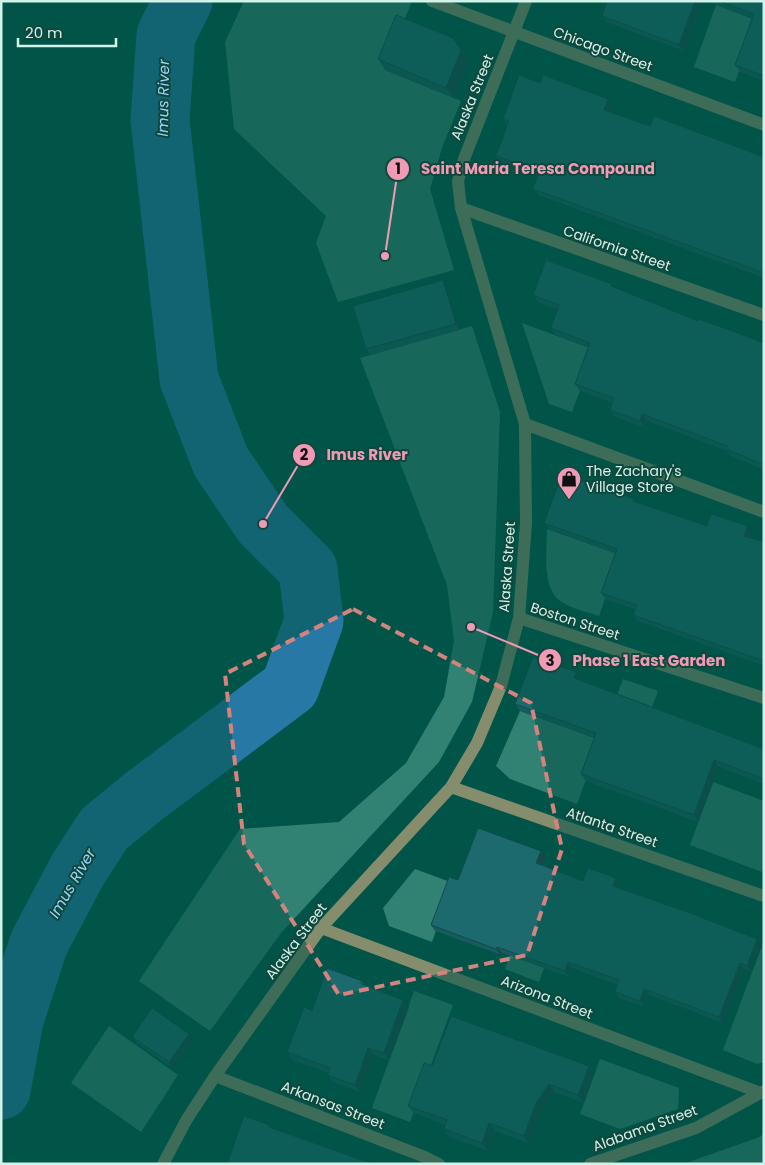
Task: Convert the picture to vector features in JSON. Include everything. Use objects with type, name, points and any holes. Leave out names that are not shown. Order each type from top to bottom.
[{"type":"street","name":"Chicago Street","points":[[432,1],[764,125]]},
{"type":"street","name":"Alaska Street","points":[[163,1164],[187,1119],[215,1076],[321,928],[451,787],[488,719],[501,686],[519,618],[526,523],[525,424],[460,208],[458,181],[464,159],[526,1]]},
{"type":"street","name":"California Street","points":[[460,208],[764,315]]},
{"type":"street","points":[[525,424],[764,512]]},
{"type":"street","name":"Boston Street","points":[[519,618],[764,698]]},
{"type":"street","name":"Atlanta Street","points":[[451,787],[764,896]]},
{"type":"street","name":"Arizona Street","points":[[321,928],[763,1092]]},
{"type":"street","name":"Arkansas Street","points":[[215,1076],[416,1153],[439,1164]]},
{"type":"street","name":"Alabama Street","points":[[590,1164],[696,1128],[763,1092]]},
{"type":"highlighted area","points":[[353,609],[531,703],[562,849],[527,955],[339,995],[244,844],[225,674]]},
{"type":"green space","points":[[244,1],[412,1],[385,70],[461,101],[442,148],[430,189],[454,270],[338,302],[316,243],[326,216],[234,129],[225,42]]},
{"type":"green space","points":[[716,5],[758,21],[735,82],[694,67]]},
{"type":"green space","points":[[522,323],[595,350],[572,412],[549,404]]},
{"type":"green space","points":[[472,326],[500,412],[493,612],[472,702],[439,762],[281,933],[210,1031],[139,981],[240,829],[339,822],[406,763],[444,697],[454,641],[447,585],[360,358]]},
{"type":"green space","points":[[547,529],[620,555],[599,616],[570,607],[555,596],[548,579],[546,558]]},
{"type":"green space","points":[[623,679],[658,691],[635,754],[600,741],[577,804],[510,779],[496,766],[520,711],[600,740]]},
{"type":"green space","points":[[713,782],[764,801],[764,868],[762,872],[690,845]]},
{"type":"green space","points":[[415,869],[453,883],[432,942],[389,926],[383,908]]},
{"type":"green space","points":[[526,910],[560,923],[539,982],[505,969]]},
{"type":"green space","points":[[764,940],[764,1062],[757,1064],[723,1050]]},
{"type":"green space","points":[[414,991],[453,1005],[410,1122],[372,1108]]},
{"type":"green space","points":[[109,1026],[178,1075],[141,1132],[71,1083]]},
{"type":"green space","points":[[600,1059],[679,1088],[678,1109],[620,1129],[580,1114]]},
{"type":"green space","points":[[764,1134],[764,1164],[683,1164],[757,1138]]},
{"type":"building","points":[[607,1],[695,1],[679,45],[602,16]]},
{"type":"building","points":[[719,1],[764,1],[764,76],[735,65],[754,14]]},
{"type":"building","points":[[396,15],[453,38],[461,50],[446,88],[378,59]]},
{"type":"building","points":[[519,75],[540,83],[543,75],[608,99],[604,110],[650,126],[654,116],[764,157],[764,273],[533,189],[539,172],[496,156],[509,121],[503,119]]},
{"type":"building","points":[[546,260],[612,284],[611,286],[698,321],[698,319],[764,343],[764,465],[726,449],[727,446],[642,414],[640,421],[610,410],[614,398],[575,384],[590,343],[551,328],[559,305],[533,295]]},
{"type":"building","points":[[443,280],[456,324],[366,349],[353,306]]},
{"type":"building","points":[[562,474],[707,526],[711,514],[748,526],[744,536],[764,542],[764,661],[633,615],[637,605],[601,593],[617,549],[544,523]]},
{"type":"building","points":[[533,657],[576,672],[574,678],[764,749],[764,779],[714,760],[694,815],[581,774],[596,733],[515,704]]},
{"type":"building","points":[[478,828],[541,851],[536,863],[583,881],[588,868],[616,878],[613,886],[757,939],[747,966],[740,963],[719,1017],[644,989],[640,1001],[615,992],[619,980],[568,962],[565,971],[497,947],[496,949],[431,925],[449,877],[458,880]]},
{"type":"building","points":[[327,968],[362,981],[361,984],[403,1000],[384,1053],[368,1048],[355,1085],[328,1075],[330,1068],[287,1052],[304,1007],[312,1011]]},
{"type":"building","points":[[152,1008],[189,1034],[169,1062],[132,1037]]},
{"type":"building","points":[[451,1016],[589,1066],[578,1095],[549,1084],[536,1103],[524,1136],[489,1123],[482,1143],[444,1129],[447,1120],[408,1106],[424,1063],[432,1066]]},
{"type":"building","points":[[244,1116],[269,1125],[269,1127],[373,1164],[227,1164]]},
{"type":"waterway","name":"Imus River","points":[[1,1090],[14,1020],[39,943],[77,871],[104,829],[143,797],[290,687],[314,621],[308,569],[263,524],[221,462],[189,379],[160,120],[166,35],[183,1]]},
{"type":"place","name":"Saint Maria Teresa Compound","points":[[385,256]]},
{"type":"place","name":"The Zachary's Village Store","points":[[569,500]]},
{"type":"place","name":"Imus River","points":[[263,524]]},
{"type":"place","name":"Phase 1 East Garden","points":[[471,627]]}]
